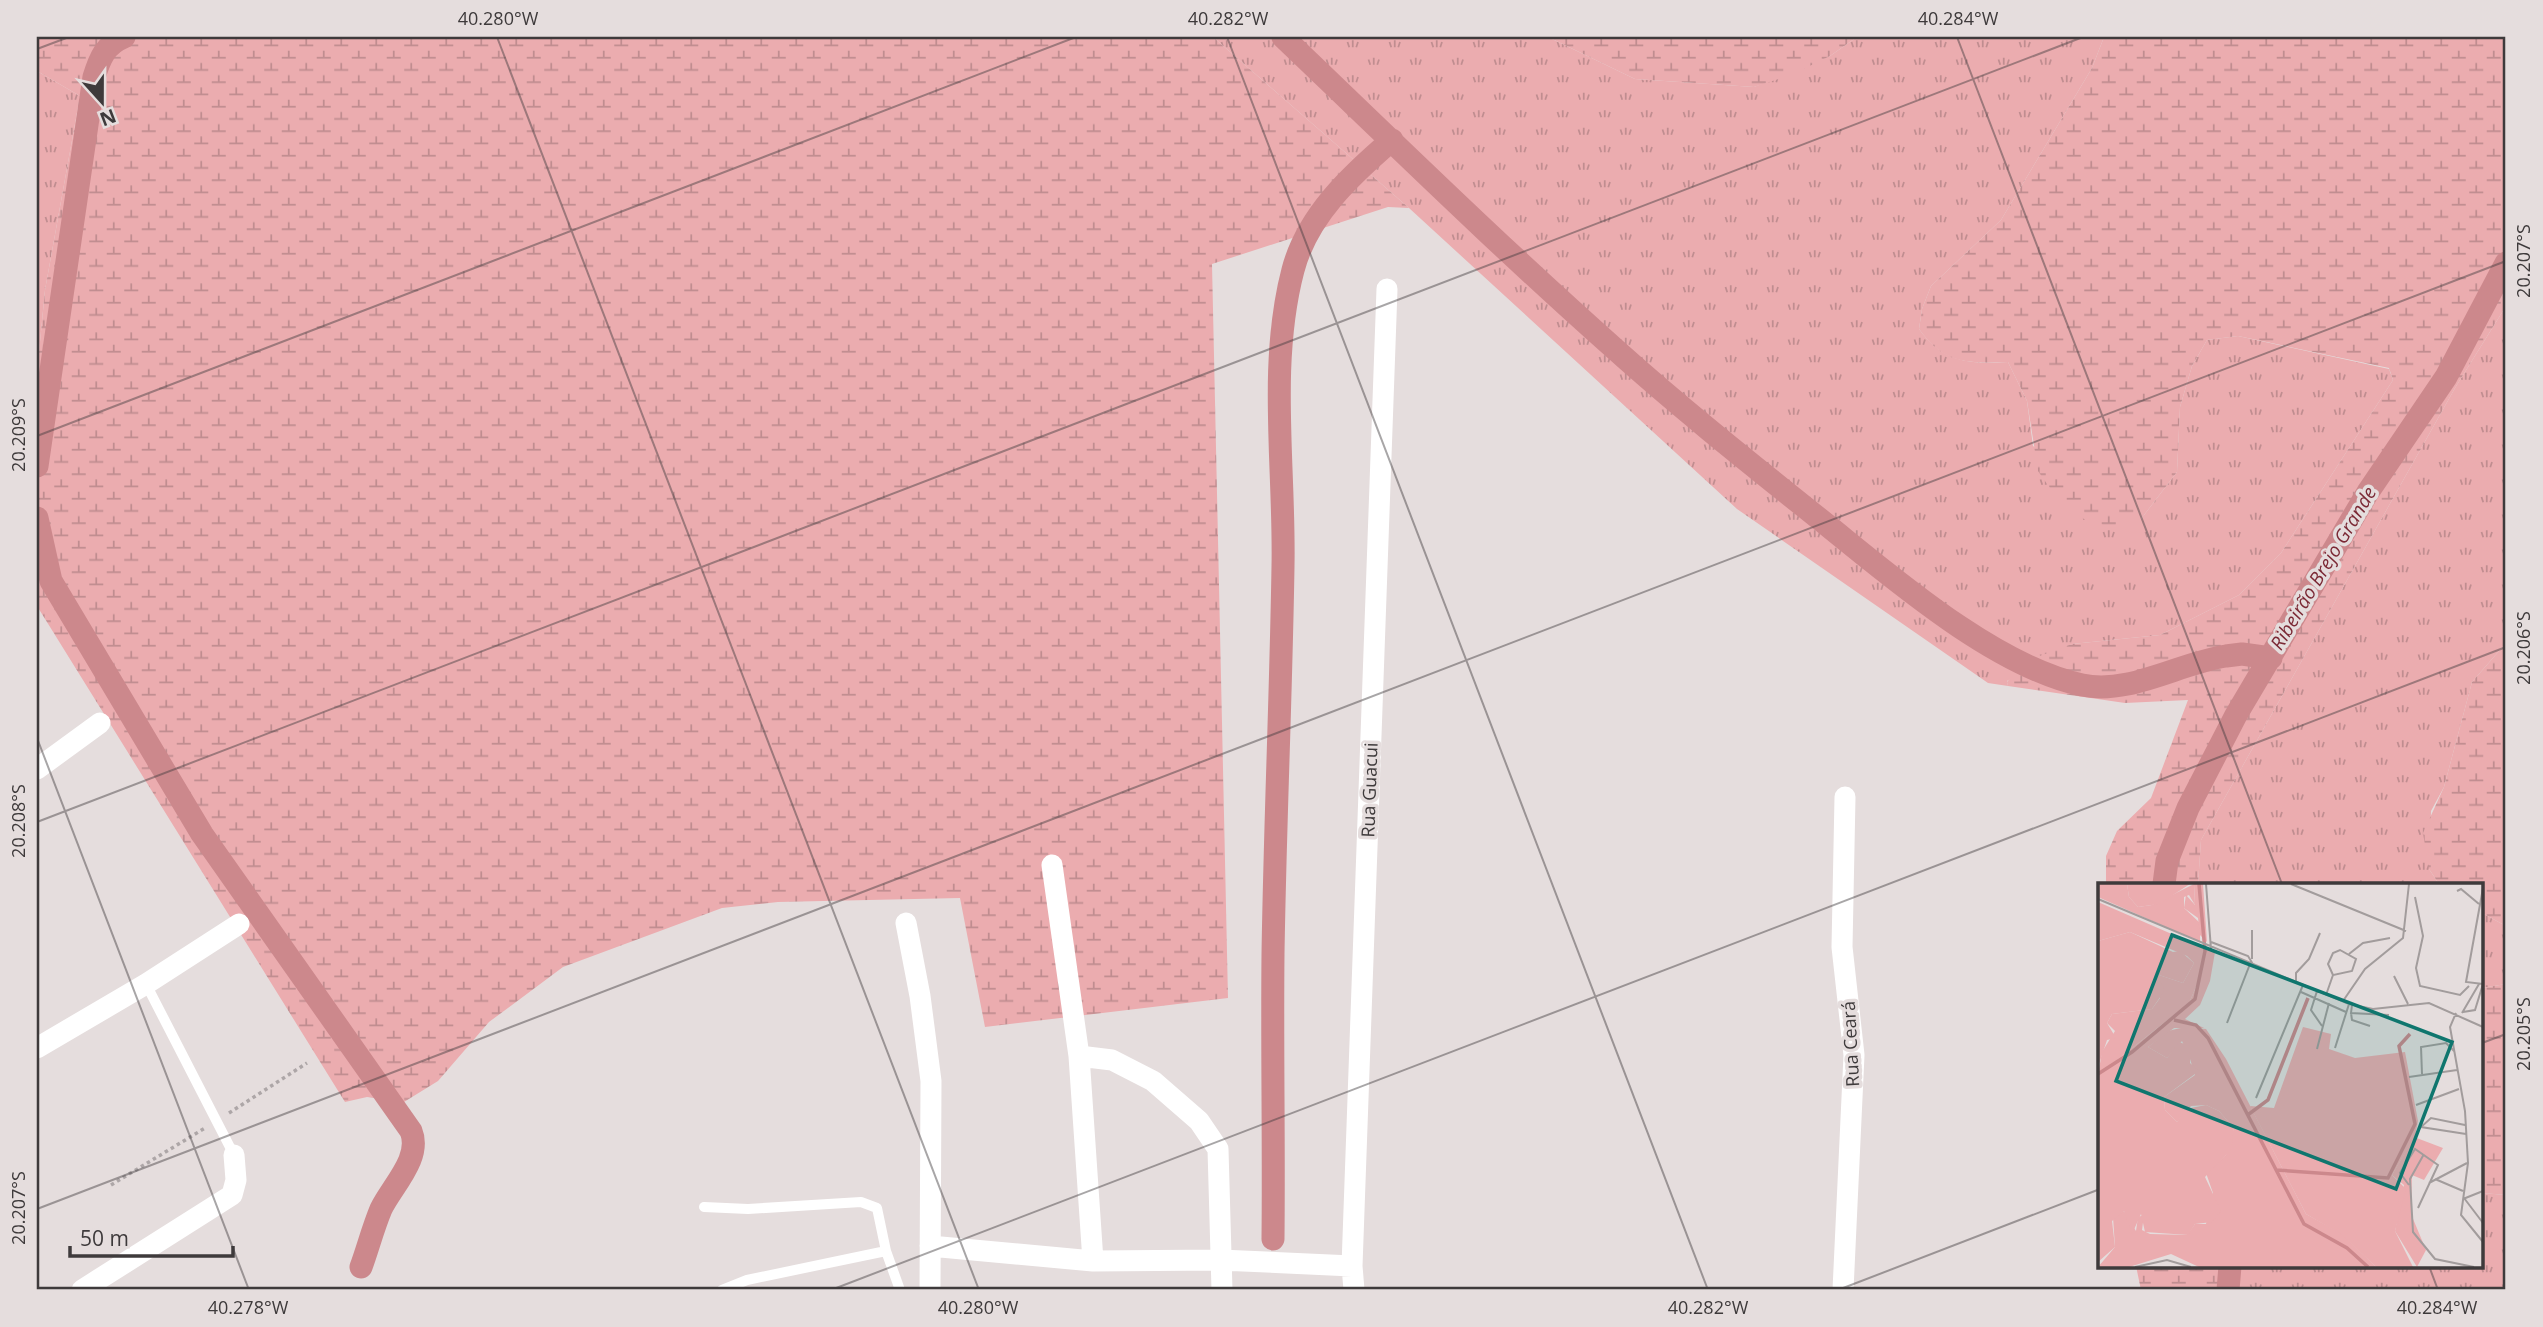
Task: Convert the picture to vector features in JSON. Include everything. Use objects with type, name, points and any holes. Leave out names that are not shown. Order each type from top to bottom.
[{"type":"street","name":"Rua Guacui","points":[[1354,1290],[1352,1266],[1387,289]]},
{"type":"street","points":[[37,769],[100,723]]},
{"type":"street","name":"Rua Ceará","points":[[1843,1290],[1854,1055],[1842,947],[1845,797]]},
{"type":"street","points":[[1052,865],[1079,1056],[1093,1261]]},
{"type":"street","points":[[905,923],[920,996],[931,1081],[930,1290]]},
{"type":"street","points":[[37,1048],[146,984],[239,924]]},
{"type":"street","points":[[1079,1056],[1112,1060],[1153,1081],[1199,1121],[1217,1149],[1222,1290]]},
{"type":"street","points":[[82,1290],[232,1195],[236,1180],[234,1155]]},
{"type":"street","points":[[930,1246],[1093,1261],[1220,1260],[1352,1266]]},
{"type":"lane","points":[[146,984],[234,1155]]},
{"type":"lane","points":[[704,1207],[748,1209],[861,1202],[877,1208],[886,1251],[900,1290]]},
{"type":"lane","points":[[722,1290],[747,1280],[886,1251]]},
{"type":"green space","points":[[37,37],[1213,37],[1409,208],[1388,207],[1212,264],[1228,998],[985,1027],[960,898],[778,902],[722,908],[563,967],[489,1022],[438,1081],[404,1102],[367,1097],[345,1102],[37,606],[37,373],[45,290],[80,96],[37,71]]},
{"type":"green space","points":[[1213,37],[1548,37],[1635,79],[1754,87],[1830,56],[1857,37],[2104,37],[2092,68],[2001,220],[1931,286],[1922,309],[1919,329],[1928,340],[1938,349],[1958,359],[2008,362],[2027,401],[2033,446],[2141,519],[2177,472],[2180,407],[2192,366],[2207,340],[2238,336],[2389,369],[2393,380],[2281,553],[2239,595],[2160,635],[2072,644],[2007,681],[2008,686],[1988,683],[1737,509],[1409,208]]},
{"type":"green space","points":[[1548,37],[1857,37],[1830,56],[1791,75],[1754,87],[1635,79]]},
{"type":"green space","points":[[2104,37],[2506,37],[2506,306],[2455,388],[2201,840],[2198,883],[2106,883],[2106,856],[2117,831],[2151,798],[2188,700],[2125,703],[2008,686],[2007,682],[2023,662],[2072,644],[2160,635],[2239,595],[2281,553],[2393,380],[2389,368],[2238,336],[2207,340],[2192,366],[2180,407],[2177,472],[2141,519],[2114,527],[2088,522],[2059,501],[2038,471],[2027,401],[2008,362],[1969,361],[1948,356],[1919,329],[1922,309],[1931,286],[2001,220],[2092,68]]},
{"type":"green space","points":[[37,71],[80,96],[45,290],[37,373]]},
{"type":"green space","points":[[2506,306],[2506,643],[2472,682],[2444,787],[2431,811],[2429,869],[2438,883],[2198,883],[2201,840],[2455,388]]},
{"type":"green space","points":[[2506,643],[2506,926],[2484,914],[2484,883],[2438,883],[2429,869],[2423,833],[2444,787],[2472,682]]},
{"type":"green space","points":[[2484,914],[2506,926],[2506,984],[2484,988]]},
{"type":"green space","points":[[2506,984],[2506,1195],[2484,1193],[2484,988]]},
{"type":"green space","points":[[2484,1193],[2506,1195],[2506,1290],[2239,1290],[2233,1268],[2484,1268]]},
{"type":"green space","points":[[2136,1268],[2233,1268],[2239,1290],[2141,1290]]},
{"type":"waterway","points":[[37,466],[94,77],[104,53],[124,37]]},
{"type":"waterway","points":[[1283,37],[1573,312],[1642,373],[1914,595],[1981,641],[2049,675],[2082,685],[2100,687],[2136,682],[2226,656],[2242,654],[2271,658]]},
{"type":"waterway","points":[[1273,1239],[1273,954],[1283,566],[1279,380],[1285,306],[1300,250],[1320,214],[1346,182],[1392,140]]},
{"type":"waterway","name":"Ribeirão Brejo Grande","points":[[2164,883],[2167,861],[2188,808],[2236,715],[2368,492],[2446,377],[2506,263]]},
{"type":"waterway","points":[[37,518],[51,581],[202,834],[411,1131],[413,1141],[409,1161],[381,1209],[361,1267]]},
{"type":"waterway","name":"Ribeirão Brejo Grande","points":[[2228,1290],[2230,1268]]}]
